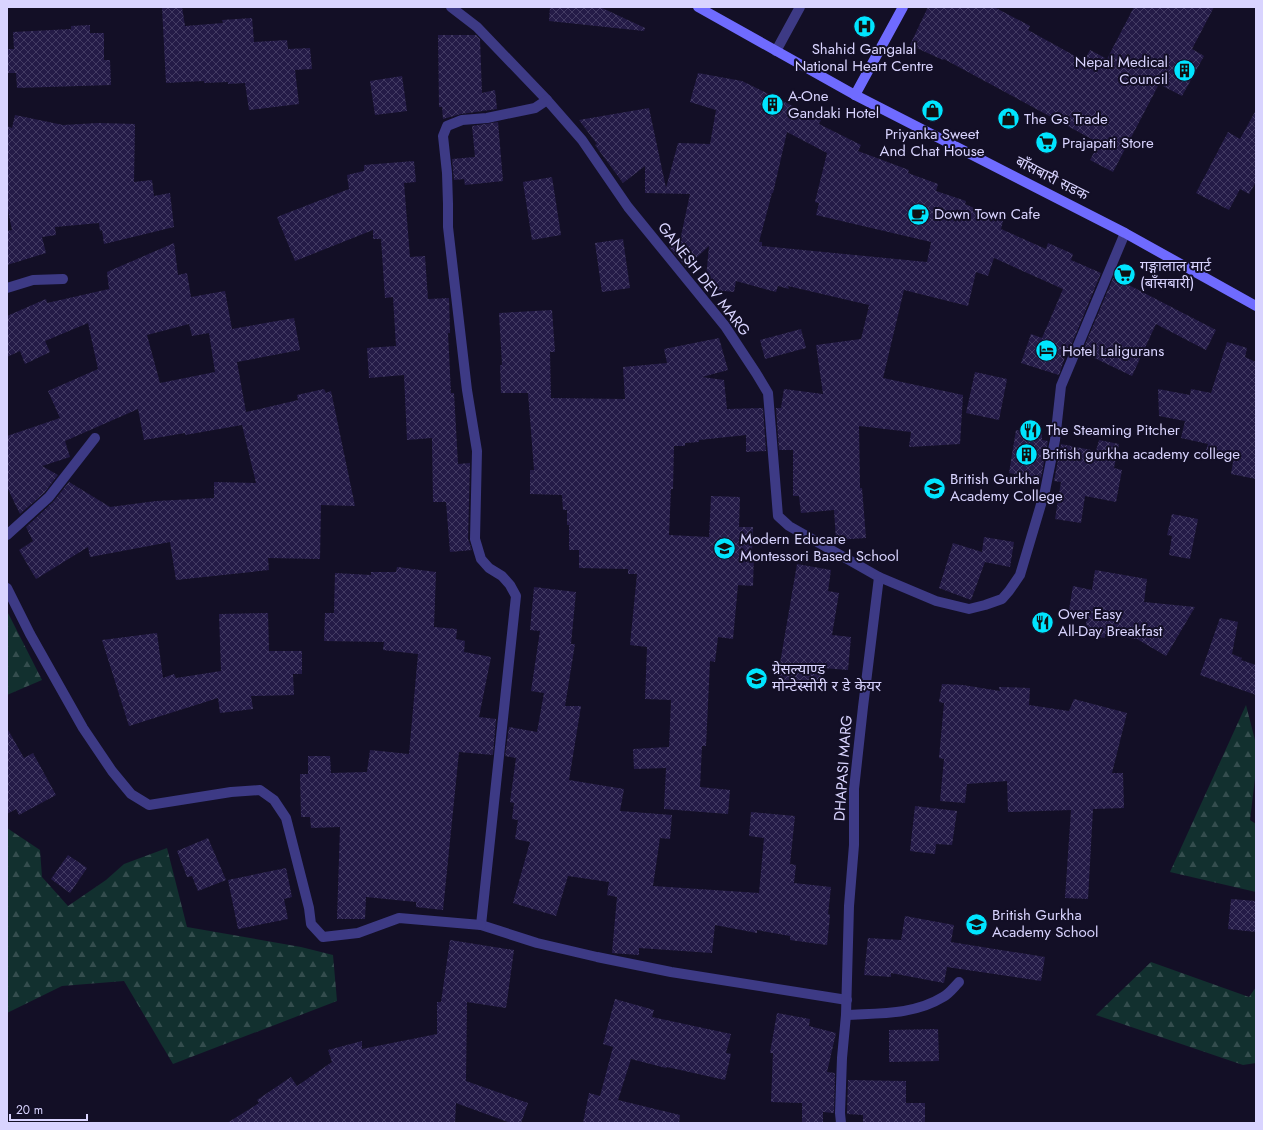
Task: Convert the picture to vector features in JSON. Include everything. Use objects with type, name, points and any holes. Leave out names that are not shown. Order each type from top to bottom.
[{"type":"main road","name":"बाँसबारी सडक","points":[[698,7],[855,95],[1125,232],[1256,306]]},
{"type":"main road","points":[[855,95],[903,7]]},
{"type":"street","name":"GANESH DEV MARG","points":[[451,7],[477,28],[547,100],[582,140],[628,207],[725,326],[760,380],[768,393],[778,516],[789,526],[879,577]]},
{"type":"street","points":[[776,51],[800,7]]},
{"type":"street","points":[[481,925],[516,596],[510,585],[502,576],[489,568],[481,560],[475,539],[477,451],[467,390],[454,289],[448,227],[447,181],[443,136],[447,126],[462,120],[487,118],[535,108],[547,100]]},
{"type":"street","points":[[879,577],[936,601],[969,609],[985,606],[1002,599],[1009,591],[1020,575],[1045,491],[1055,440],[1062,386],[1125,232]]},
{"type":"street","points":[[7,288],[33,280],[63,279]]},
{"type":"street","points":[[7,535],[49,497],[95,438]]},
{"type":"street","name":"DHAPASI MARG","points":[[841,1123],[842,1058],[847,1000],[849,906],[854,845],[854,789],[879,577]]},
{"type":"street","points":[[7,588],[30,634],[83,728],[112,771],[131,794],[149,806],[231,792],[260,790],[274,800],[286,818],[309,908],[311,924],[323,937],[358,933],[399,918],[481,925],[537,943],[671,972],[847,1000]]},
{"type":"street","points":[[846,1015],[912,1010],[928,1005],[945,997],[959,982]]},
{"type":"green space","points":[[7,611],[42,680],[7,695]]},
{"type":"green space","points":[[1246,705],[1256,744],[1256,770],[1250,820],[1256,824],[1256,892],[1170,872]]},
{"type":"green space","points":[[7,828],[40,850],[42,877],[68,906],[106,880],[124,864],[167,848],[187,927],[301,947],[333,955],[337,1001],[173,1064],[124,981],[62,986],[7,1013]]},
{"type":"green space","points":[[1151,962],[1249,997],[1256,987],[1256,1063],[1243,1065],[1096,1015]]},
{"type":"building","points":[[162,7],[182,7],[185,26],[223,23],[222,20],[252,18],[254,42],[287,40],[288,49],[310,48],[312,69],[295,70],[299,104],[249,110],[245,83],[204,83],[204,81],[166,83]]},
{"type":"building","points":[[550,7],[600,7],[645,28],[644,31],[549,21]]},
{"type":"building","points":[[928,7],[994,7],[1030,26],[1028,30],[1084,61],[1090,50],[1107,59],[1134,7],[1214,7],[1192,49],[1204,56],[1182,96],[1159,84],[1113,172],[1090,160],[1099,143],[944,59],[943,60],[910,45]]},
{"type":"building","points":[[90,25],[90,33],[104,33],[104,60],[110,60],[111,85],[17,88],[16,73],[7,73],[7,49],[14,49],[13,32],[71,29],[71,26]]},
{"type":"building","points":[[438,35],[476,35],[480,39],[482,93],[495,90],[497,109],[461,114],[443,119],[442,107],[439,107]]},
{"type":"building","points":[[698,73],[742,81],[821,120],[819,124],[861,145],[858,151],[909,170],[908,173],[938,184],[936,191],[966,201],[965,204],[1003,221],[1001,229],[1046,249],[1048,243],[1073,254],[1071,260],[1101,273],[1071,346],[1069,345],[1059,375],[1021,363],[1031,334],[1042,338],[1063,289],[994,258],[988,276],[976,272],[968,306],[904,290],[883,378],[963,395],[960,444],[909,447],[911,432],[859,426],[860,488],[862,488],[866,538],[836,540],[834,510],[801,513],[799,496],[793,496],[793,450],[779,450],[776,408],[781,408],[784,389],[823,394],[816,345],[861,339],[868,310],[871,309],[868,309],[869,305],[788,286],[789,289],[778,286],[776,292],[736,281],[734,292],[705,289],[709,246],[686,267],[669,247],[681,236],[690,194],[645,193],[645,166],[623,183],[579,120],[649,108],[666,188],[678,143],[710,144],[716,110],[690,102]],"holes":[[[787,132],[827,153],[815,202],[819,203],[816,215],[931,242],[927,262],[762,246],[762,242],[759,242],[773,193]]]},
{"type":"building","points":[[402,76],[407,111],[375,115],[370,81]]},
{"type":"building","points":[[1256,110],[1256,182],[1249,194],[1240,189],[1229,210],[1196,193],[1228,132],[1240,139]]},
{"type":"building","points":[[15,115],[63,125],[98,123],[135,124],[134,182],[152,180],[154,196],[170,193],[174,227],[104,244],[102,230],[100,231],[99,223],[55,227],[56,235],[42,237],[46,253],[7,265],[7,231],[12,230],[7,206],[7,126],[12,128]]},
{"type":"building","points":[[498,122],[503,181],[465,185],[464,179],[454,180],[452,159],[475,157],[472,126]]},
{"type":"building","points":[[414,161],[416,182],[404,183],[410,257],[425,256],[428,299],[449,298],[450,333],[448,333],[451,393],[454,393],[458,464],[470,463],[468,539],[472,550],[450,552],[446,502],[433,502],[432,438],[407,440],[404,375],[369,378],[367,348],[396,346],[393,297],[385,298],[381,239],[373,239],[373,230],[295,261],[277,217],[349,189],[347,175],[364,171],[364,165]]},
{"type":"building","points":[[552,177],[561,235],[532,240],[523,182]]},
{"type":"building","points":[[623,239],[630,288],[602,292],[595,243]]},
{"type":"building","points":[[174,243],[178,275],[187,273],[191,297],[225,291],[232,329],[294,318],[300,350],[237,362],[246,412],[298,400],[297,395],[324,389],[326,393],[331,391],[355,506],[321,505],[320,559],[268,558],[269,570],[176,580],[170,542],[90,557],[88,547],[36,579],[19,550],[33,541],[26,527],[53,502],[69,482],[110,507],[156,501],[214,498],[214,482],[256,483],[242,425],[185,435],[185,433],[144,440],[138,409],[65,441],[70,457],[42,466],[58,475],[44,493],[20,514],[7,487],[7,436],[60,418],[48,391],[98,369],[88,323],[45,341],[50,352],[25,364],[20,351],[7,357],[7,316],[46,299],[47,303],[109,289],[107,272]],"holes":[[[189,324],[192,336],[209,333],[215,372],[160,383],[147,335]]]},
{"type":"building","points":[[1113,278],[1216,330],[1206,350],[1156,324],[1132,376],[1082,352]]},
{"type":"building","points":[[552,310],[555,352],[550,352],[551,398],[625,399],[623,367],[667,363],[664,349],[719,338],[728,370],[702,377],[724,380],[727,409],[763,408],[766,451],[746,452],[746,435],[699,440],[699,442],[685,443],[685,446],[674,446],[673,489],[671,489],[669,535],[709,537],[711,496],[740,497],[739,527],[753,527],[753,586],[738,585],[733,639],[718,637],[715,662],[710,661],[706,746],[702,746],[700,787],[730,790],[728,814],[664,809],[666,768],[634,769],[633,749],[669,747],[671,700],[645,699],[647,647],[630,645],[637,574],[628,574],[628,569],[579,568],[579,550],[569,550],[569,525],[567,525],[567,510],[563,510],[562,495],[530,494],[530,470],[534,470],[528,393],[501,393],[500,365],[502,365],[499,313]]},
{"type":"building","points":[[801,329],[806,348],[765,359],[760,340]]},
{"type":"building","points":[[1227,342],[1247,348],[1245,357],[1256,362],[1256,479],[1231,474],[1234,456],[1206,450],[1208,444],[1181,438],[1185,421],[1159,416],[1158,389],[1190,395],[1191,389],[1211,393]]},
{"type":"building","points":[[975,372],[1007,379],[999,420],[966,413]]},
{"type":"building","name":"British gurkha academy college","points":[[1016,430],[1042,434],[1042,440],[1048,441],[1041,478],[1009,473]]},
{"type":"building","points":[[1099,440],[1119,444],[1114,468],[1122,470],[1116,502],[1085,496],[1081,523],[1055,519],[1061,482],[1054,481],[1061,444],[1096,451]]},
{"type":"building","points":[[1172,514],[1198,519],[1190,559],[1169,555],[1172,536],[1167,535]]},
{"type":"building","points":[[984,537],[1014,542],[1010,567],[985,562],[971,600],[939,588],[953,543],[982,552]]},
{"type":"building","points":[[797,564],[831,570],[828,591],[839,593],[832,635],[851,637],[848,670],[823,668],[822,685],[777,681]]},
{"type":"building","points":[[397,567],[436,572],[434,627],[457,629],[456,639],[465,641],[464,652],[491,657],[479,717],[496,719],[493,755],[459,752],[443,910],[416,907],[416,902],[366,897],[365,919],[337,919],[340,827],[311,828],[310,817],[301,817],[300,774],[308,774],[308,756],[330,756],[331,773],[367,772],[370,750],[409,754],[418,654],[383,650],[384,642],[324,641],[325,613],[334,613],[335,573],[371,575],[371,572],[396,572]]},
{"type":"building","points":[[1095,570],[1147,579],[1144,602],[1195,607],[1166,656],[1137,639],[1105,634],[1105,638],[1084,634],[1088,614],[1069,610],[1073,586],[1092,590]]},
{"type":"building","points":[[534,587],[576,592],[571,644],[575,644],[565,706],[581,706],[569,780],[624,789],[620,811],[672,815],[670,839],[660,838],[653,886],[759,893],[764,838],[749,836],[751,812],[795,816],[790,864],[796,865],[794,883],[831,887],[827,945],[790,940],[790,936],[757,930],[757,933],[715,925],[712,953],[639,948],[639,955],[612,953],[617,897],[607,895],[609,882],[568,876],[556,916],[513,903],[530,842],[515,839],[518,820],[512,819],[514,803],[510,802],[516,758],[505,756],[509,727],[537,732],[544,693],[531,691],[540,631],[530,630]]},
{"type":"building","points":[[268,613],[269,651],[302,651],[302,674],[293,674],[294,695],[251,696],[253,709],[220,713],[218,698],[129,726],[102,640],[157,633],[163,678],[174,674],[176,678],[221,671],[219,614]]},
{"type":"building","points":[[1220,618],[1238,622],[1232,654],[1242,658],[1241,660],[1256,665],[1256,695],[1200,675]]},
{"type":"building","points":[[942,684],[963,685],[1000,691],[999,687],[1030,688],[1029,705],[1069,711],[1074,699],[1127,713],[1112,773],[1123,773],[1124,808],[1093,809],[1088,899],[1065,898],[1071,810],[1008,812],[1007,781],[967,784],[965,803],[940,801],[944,759],[939,758],[944,703],[939,702]]},
{"type":"building","points":[[7,728],[24,758],[33,753],[56,795],[19,815],[16,809],[7,814]]},
{"type":"building","points":[[915,806],[957,811],[952,845],[936,844],[935,854],[910,851]]},
{"type":"building","points":[[208,838],[226,880],[198,891],[192,876],[187,877],[177,851]]},
{"type":"building","points":[[68,855],[87,868],[70,893],[51,879]]},
{"type":"building","points":[[286,868],[292,897],[284,899],[288,919],[238,929],[228,880]]},
{"type":"building","points":[[1231,899],[1256,901],[1256,932],[1228,929]]},
{"type":"building","points":[[905,916],[954,925],[951,942],[1045,957],[1041,981],[947,967],[944,983],[891,973],[891,977],[864,975],[868,938],[901,940]]},
{"type":"building","points":[[450,940],[514,950],[506,1008],[467,1002],[466,1081],[528,1103],[521,1123],[511,1123],[456,1103],[455,1123],[227,1123],[259,1103],[257,1100],[291,1077],[297,1086],[332,1062],[328,1050],[362,1041],[362,1049],[437,1034],[437,1002],[441,1002]]},
{"type":"building","points":[[615,999],[654,1010],[652,1017],[731,1034],[726,1053],[731,1054],[725,1080],[631,1059],[618,1100],[680,1115],[679,1123],[583,1123],[589,1093],[600,1096],[613,1047],[603,1044]]},
{"type":"building","points":[[777,1013],[810,1019],[809,1026],[836,1033],[827,1072],[835,1073],[834,1113],[823,1112],[823,1123],[802,1123],[802,1103],[771,1102],[773,1053],[770,1053]]},
{"type":"building","points":[[938,1029],[939,1061],[889,1062],[889,1030]]},
{"type":"building","points":[[848,1080],[906,1081],[906,1103],[925,1103],[925,1123],[863,1123],[863,1115],[847,1114]]},
{"type":"place","name":"Shahid Gangalal National Heart Centre","points":[[864,26]]},
{"type":"place","name":"Nepal Medical Council","points":[[1184,71]]},
{"type":"place","name":"A-One Gandaki Hotel","points":[[772,105]]},
{"type":"place","name":"Priyanka Sweet And Chat House","points":[[932,111]]},
{"type":"place","name":"The Gs Trade","points":[[1008,119]]},
{"type":"place","name":"Prajapati Store","points":[[1047,143]]},
{"type":"place","name":"Down Town Cafe","points":[[919,214]]},
{"type":"place","name":"गङ्गालाल मार्ट (बाँसबारी)","points":[[1125,275]]},
{"type":"place","name":"Hotel Laligurans","points":[[1046,351]]},
{"type":"place","name":"The Steaming Pitcher","points":[[1031,430]]},
{"type":"place","name":"British gurkha academy college","points":[[1026,454]]},
{"type":"place","name":"British Gurkha Academy College","points":[[935,488]]},
{"type":"place","name":"Modern Educare Montessori Based School","points":[[724,548]]},
{"type":"place","name":"Over Easy All-Day Breakfast","points":[[1043,623]]},
{"type":"place","name":"ग्रेसल्याण्ड मोन्टेस्सोरी र डे केयर","points":[[756,678]]},
{"type":"place","name":"British Gurkha Academy School","points":[[976,924]]}]
